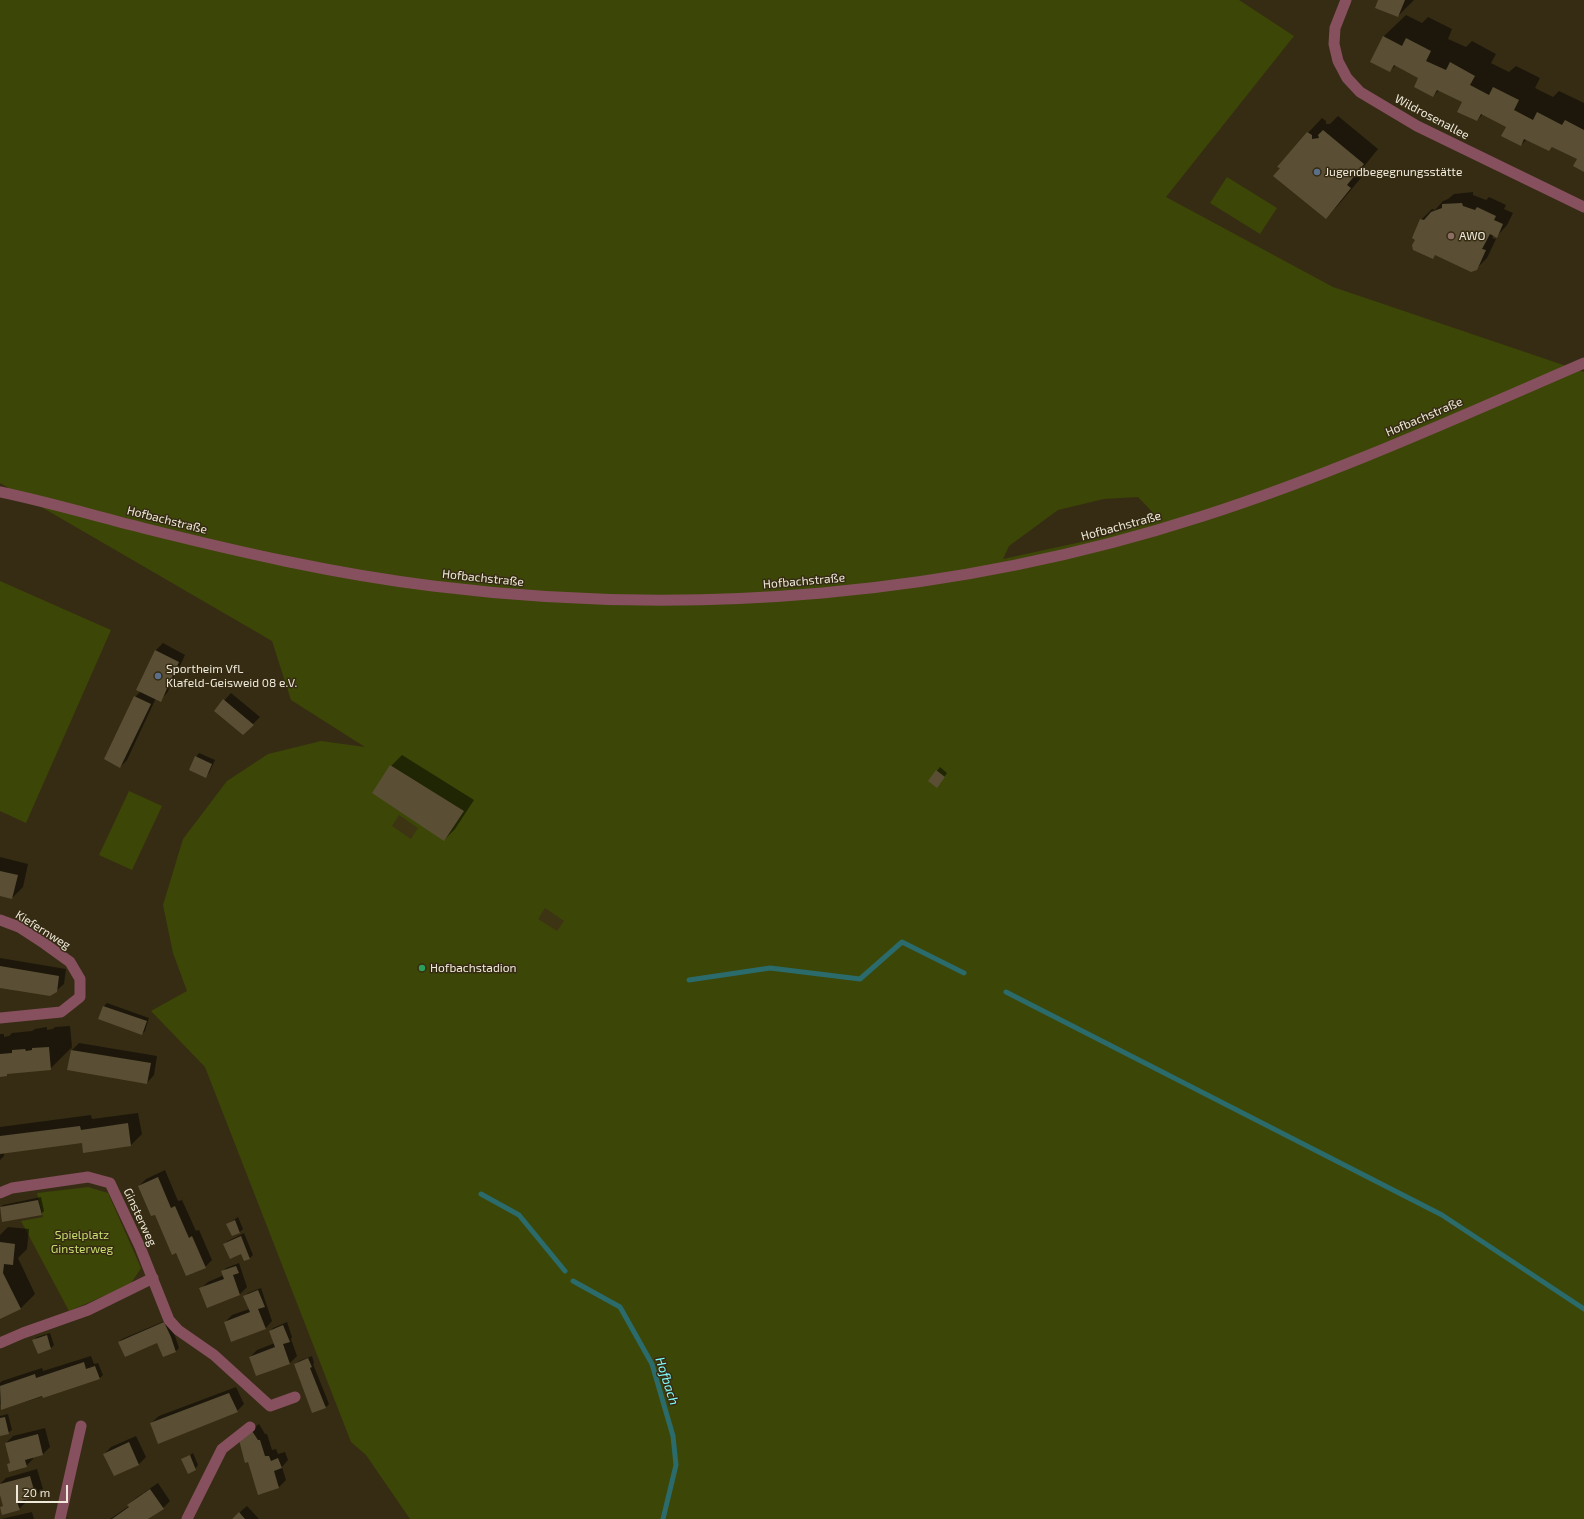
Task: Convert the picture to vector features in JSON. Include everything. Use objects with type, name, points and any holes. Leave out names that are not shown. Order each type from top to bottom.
[{"type":"street","name":"Wildrosenallee","points":[[1346,0],[1335,28],[1334,44],[1338,61],[1347,78],[1360,92],[1417,126],[1584,207]]},
{"type":"street","name":"Hofbachstraße","points":[[0,492],[290,563],[430,586],[513,595],[656,601],[765,597],[855,590],[929,581],[1002,568],[1067,554],[1201,517],[1275,492],[1406,439],[1584,363]]},
{"type":"street","name":"Kiefernweg","points":[[0,920],[19,927],[70,962],[80,980],[80,997],[62,1012],[0,1018]]},
{"type":"street","name":"Ginsterweg","points":[[0,1193],[12,1188],[88,1177],[110,1183],[153,1278],[169,1320],[178,1330],[214,1355],[270,1406],[295,1398]]},
{"type":"street","points":[[0,1343],[88,1310],[153,1278]]},
{"type":"street","points":[[60,1519],[81,1426]]},
{"type":"street","points":[[187,1519],[222,1449],[250,1427]]},
{"type":"green space","points":[[0,0],[1239,0],[1294,36],[1166,197],[1333,287],[1584,372],[1584,1519],[410,1519],[366,1455],[351,1442],[205,1067],[151,1011],[187,991],[173,953],[163,905],[183,839],[227,781],[268,754],[321,741],[365,747],[291,700],[272,641],[0,483]],"holes":[[[1138,497],[1159,519],[1104,537],[1003,559],[1009,546],[1058,510],[1104,499]]]},
{"type":"green space","points":[[1227,177],[1277,208],[1260,234],[1210,203]]},
{"type":"green space","points":[[0,581],[111,630],[26,823],[0,811]]},
{"type":"green space","points":[[129,791],[162,806],[132,870],[99,855]]},
{"type":"green space","name":"Spielplatz Ginsterweg","points":[[88,1187],[108,1193],[141,1268],[130,1285],[69,1311],[21,1221],[43,1217],[37,1193]]},
{"type":"sand","points":[[399,815],[418,828],[411,839],[392,826]]},
{"type":"sand","points":[[545,908],[564,921],[557,931],[538,919]]},
{"type":"building","points":[[1378,0],[1405,0],[1398,17],[1375,8]]},
{"type":"building","points":[[1383,36],[1402,46],[1406,38],[1431,51],[1426,61],[1446,70],[1450,62],[1475,76],[1470,85],[1489,95],[1493,87],[1519,100],[1514,110],[1533,120],[1537,112],[1562,125],[1565,120],[1584,130],[1584,172],[1573,166],[1577,159],[1552,147],[1549,151],[1524,139],[1521,146],[1501,136],[1506,127],[1481,114],[1477,121],[1457,112],[1462,102],[1437,90],[1433,97],[1414,87],[1418,78],[1394,65],[1390,72],[1370,62]]},
{"type":"building","name":"Jugendbegegnungsstätte","points":[[1323,130],[1364,164],[1347,185],[1351,188],[1326,219],[1273,176],[1280,168],[1277,167],[1307,132],[1312,135],[1312,139],[1319,138],[1318,135]]},
{"type":"building","name":"AWO","points":[[1462,203],[1463,206],[1475,210],[1477,207],[1496,216],[1494,220],[1503,224],[1497,238],[1490,234],[1482,249],[1486,250],[1477,270],[1471,272],[1435,255],[1433,259],[1413,250],[1412,245],[1415,240],[1412,238],[1420,219],[1424,220],[1431,212],[1442,208],[1442,204]]},
{"type":"building","name":"Sportheim VfL Klafeld-Geisweid 08 e.V.","points":[[155,650],[179,662],[161,702],[136,690]]},
{"type":"building","points":[[134,696],[151,704],[120,768],[104,759]]},
{"type":"building","points":[[223,699],[254,725],[243,735],[214,711]]},
{"type":"building","points":[[195,756],[212,764],[206,778],[189,770]]},
{"type":"building","points":[[390,765],[464,811],[444,841],[372,793]]},
{"type":"building","points":[[936,770],[945,777],[937,788],[928,781]]},
{"type":"building","points":[[0,871],[18,875],[12,899],[0,896]]},
{"type":"building","points":[[0,966],[59,976],[57,992],[50,996],[0,988]]},
{"type":"building","points":[[103,1006],[147,1021],[142,1035],[98,1019]]},
{"type":"building","points":[[49,1047],[51,1070],[7,1074],[7,1076],[0,1077],[0,1054],[12,1053],[12,1050],[25,1049],[26,1051],[32,1050],[32,1048]]},
{"type":"building","points":[[71,1050],[151,1063],[147,1084],[67,1070]]},
{"type":"building","points":[[128,1123],[131,1146],[83,1153],[82,1143],[0,1154],[0,1136],[80,1126],[81,1130]]},
{"type":"building","points":[[158,1177],[171,1208],[175,1206],[189,1238],[192,1236],[206,1268],[186,1276],[176,1253],[172,1255],[155,1215],[151,1216],[138,1186]]},
{"type":"building","points":[[38,1200],[42,1215],[2,1222],[0,1207]]},
{"type":"building","points":[[235,1220],[240,1233],[232,1236],[226,1224]]},
{"type":"building","points":[[241,1236],[250,1259],[244,1261],[241,1254],[230,1259],[223,1244]]},
{"type":"building","points":[[0,1242],[15,1244],[13,1265],[4,1264],[3,1273],[21,1309],[0,1319]]},
{"type":"building","points":[[236,1266],[239,1273],[233,1275],[240,1295],[207,1308],[199,1288],[224,1279],[221,1271]]},
{"type":"building","points":[[258,1290],[265,1307],[258,1309],[266,1329],[231,1342],[224,1322],[250,1312],[243,1296]]},
{"type":"building","points":[[164,1322],[176,1352],[163,1357],[157,1343],[125,1357],[118,1342]]},
{"type":"building","points":[[283,1325],[290,1342],[283,1344],[290,1364],[256,1376],[249,1357],[275,1347],[269,1331]]},
{"type":"building","points":[[47,1335],[51,1349],[38,1354],[32,1340]]},
{"type":"building","points":[[308,1358],[312,1367],[310,1368],[326,1408],[312,1413],[294,1364]]},
{"type":"building","points":[[84,1362],[86,1369],[95,1366],[100,1379],[1,1410],[0,1386],[35,1374],[36,1378]]},
{"type":"building","points":[[229,1393],[238,1412],[158,1444],[150,1423]]},
{"type":"building","points":[[5,1417],[9,1434],[0,1436],[0,1418]]},
{"type":"building","points":[[252,1431],[258,1440],[260,1440],[265,1456],[269,1456],[271,1461],[278,1458],[282,1468],[274,1471],[279,1488],[258,1495],[248,1462],[245,1463],[239,1440]]},
{"type":"building","points":[[38,1434],[43,1455],[25,1460],[27,1467],[9,1472],[7,1464],[10,1463],[5,1443]]},
{"type":"building","points":[[129,1442],[139,1465],[114,1476],[103,1454]]},
{"type":"building","points":[[190,1455],[196,1470],[188,1474],[181,1459]]},
{"type":"building","points":[[30,1476],[36,1497],[17,1502],[20,1510],[2,1515],[0,1507],[3,1506],[0,1495],[0,1484]]},
{"type":"building","points":[[150,1489],[164,1509],[148,1519],[112,1519],[129,1507],[127,1505]]},
{"type":"building","points":[[239,1512],[245,1519],[232,1519]]},
{"type":"waterway","points":[[689,980],[770,968],[860,979],[902,942],[964,973]]},
{"type":"waterway","points":[[1006,992],[1442,1215],[1584,1309]]},
{"type":"waterway","name":"Hofbach","points":[[481,1194],[519,1215],[565,1271]]},
{"type":"waterway","name":"Hofbach","points":[[573,1281],[620,1307],[652,1364],[673,1436],[676,1465],[663,1519]]},
{"type":"place","name":"Jugendbegegnungsstätte","points":[[1317,172]]},
{"type":"place","name":"AWO","points":[[1451,236]]},
{"type":"place","name":"Sportheim VfL Klafeld-Geisweid 08 e.V.","points":[[158,676]]},
{"type":"place","name":"Hofbachstadion","points":[[422,968]]}]
